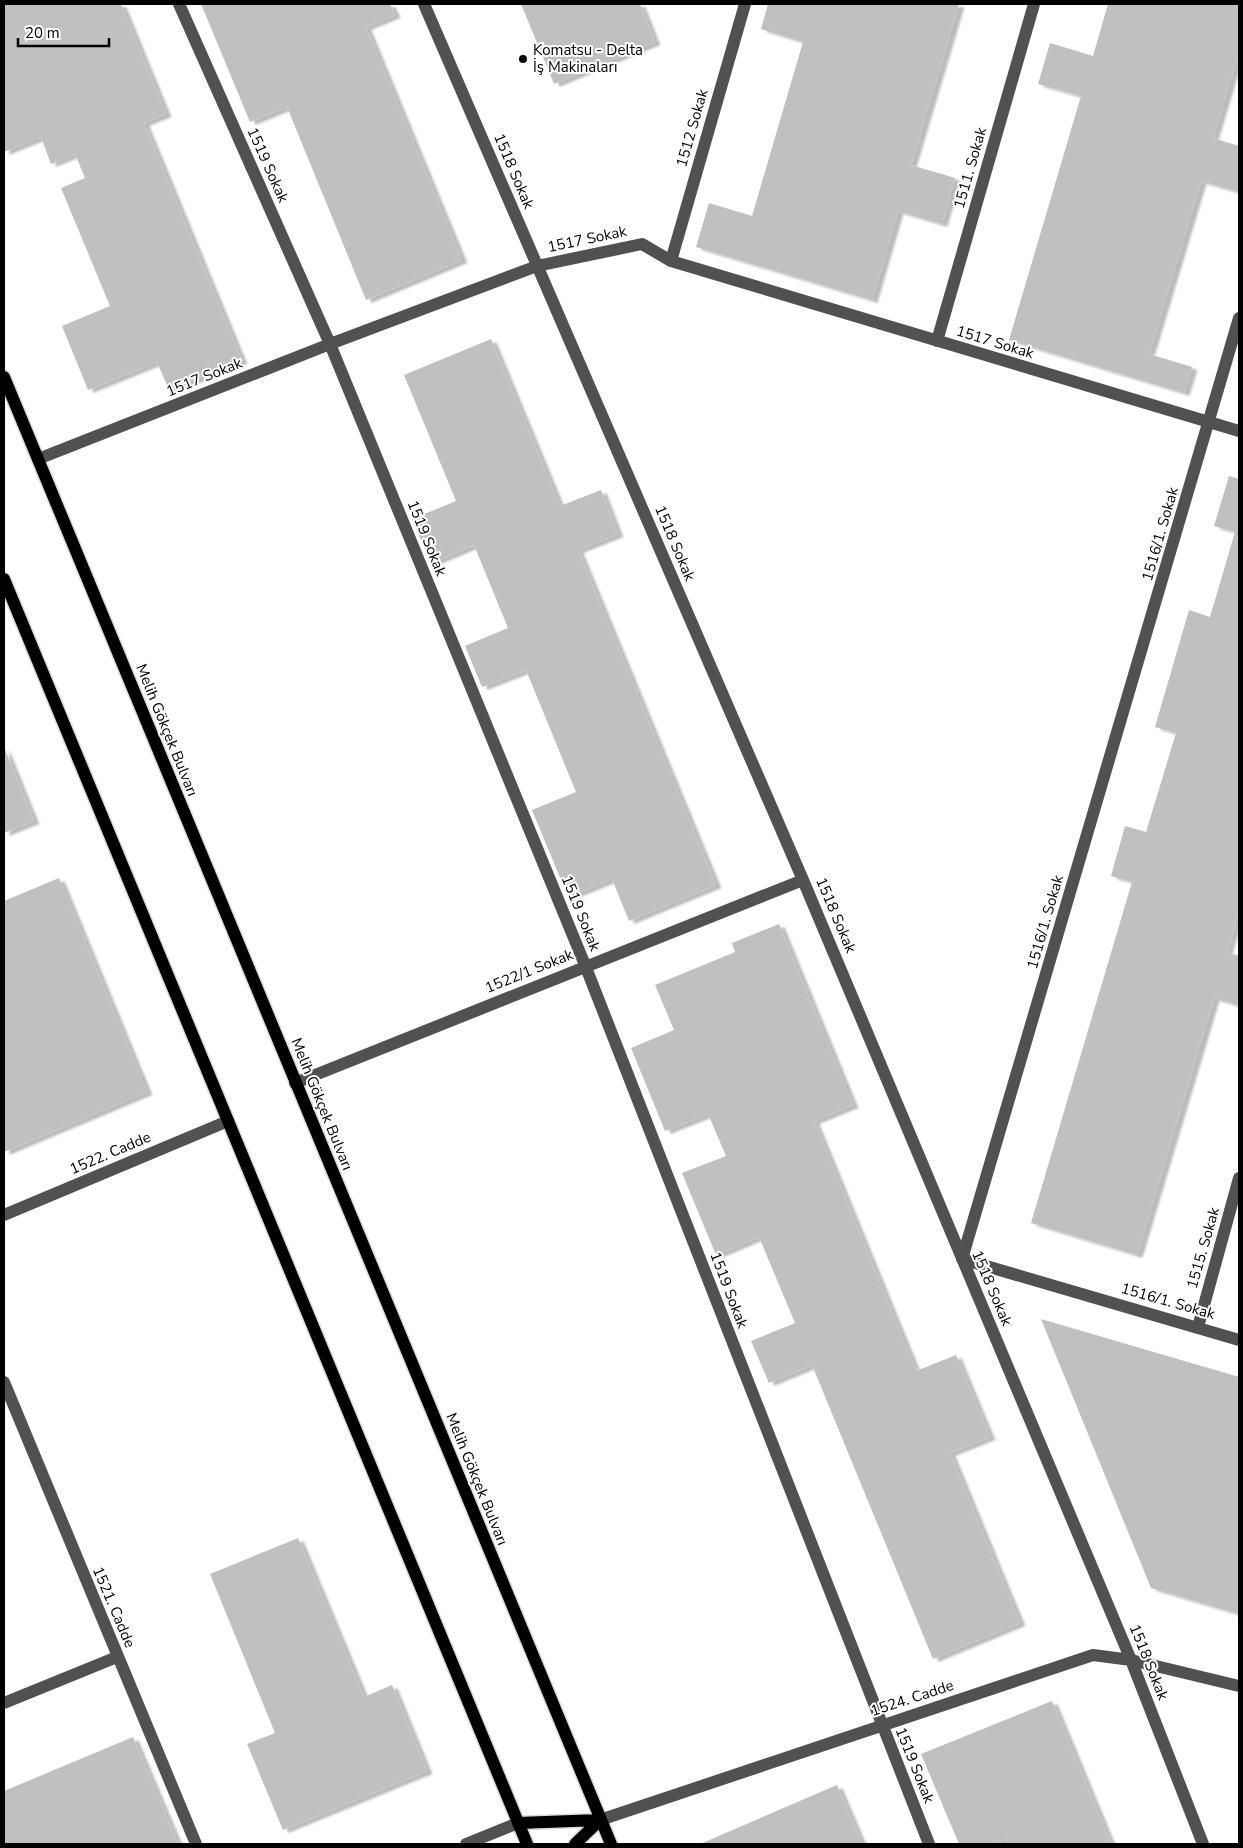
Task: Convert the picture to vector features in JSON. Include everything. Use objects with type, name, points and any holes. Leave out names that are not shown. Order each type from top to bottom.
[{"type":"main road","name":"Melih Gökçek Bulvarı","points":[[4,377],[611,1844]]},
{"type":"main road","points":[[4,579],[527,1844]]},
{"type":"main road","points":[[518,1823],[600,1820]]},
{"type":"main road","points":[[575,1844],[600,1820]]},
{"type":"street","name":"1519 Sokak","points":[[179,4],[330,344],[585,965],[929,1844]]},
{"type":"street","name":"1518 Sokak","points":[[424,4],[803,880],[1131,1660],[1203,1844]]},
{"type":"street","name":"1512 Sokak","points":[[670,262],[745,4]]},
{"type":"street","name":"1511. Sokak","points":[[937,341],[1034,4]]},
{"type":"street","name":"1517 Sokak","points":[[38,459],[330,344],[538,266],[642,244],[670,262],[1239,431]]},
{"type":"street","name":"1516/1. Sokak","points":[[1239,318],[1210,422],[962,1259],[1239,1340]]},
{"type":"street","name":"1522/1 Sokak","points":[[295,1083],[585,965],[803,880]]},
{"type":"street","name":"1522. Cadde","points":[[4,1215],[228,1121]]},
{"type":"street","name":"1515. Sokak","points":[[1198,1327],[1239,1178]]},
{"type":"street","name":"1521. Cadde","points":[[4,1382],[196,1844]]},
{"type":"street","name":"1524. Cadde","points":[[600,1820],[1093,1656],[1131,1660],[1239,1686]]},
{"type":"street","points":[[4,1703],[118,1657]]},
{"type":"street","points":[[466,1844],[518,1823]]},
{"type":"building","points":[[4,4],[121,4],[166,114],[144,123],[242,361],[169,390],[157,362],[88,390],[62,326],[110,306],[61,188],[85,178],[75,154],[51,164],[41,137],[4,152]]},
{"type":"building","points":[[201,4],[390,4],[395,15],[366,27],[462,260],[366,300],[287,107],[250,122]]},
{"type":"building","points":[[521,4],[640,4],[655,42],[554,84]]},
{"type":"building","points":[[768,4],[959,4],[911,165],[955,178],[942,224],[898,211],[872,300],[696,247],[709,203],[752,216],[803,42],[761,29]]},
{"type":"building","points":[[1108,4],[1239,4],[1239,51],[1213,138],[1239,146],[1239,192],[1201,181],[1149,354],[1192,367],[1184,393],[1009,340],[1081,96],[1038,84],[1050,43],[1093,56]]},
{"type":"building","points":[[491,339],[560,506],[601,490],[618,534],[578,550],[716,885],[629,921],[612,879],[568,897],[532,810],[576,792],[526,670],[482,687],[465,646],[508,628],[474,545],[431,563],[412,519],[456,501],[404,375]]},
{"type":"building","points":[[1229,476],[1239,479],[1239,910],[1227,952],[1239,956],[1239,998],[1237,1005],[1214,998],[1137,1255],[1031,1223],[1132,882],[1111,876],[1125,826],[1146,832],[1176,733],[1155,727],[1189,610],[1210,617],[1235,532],[1214,526]]},
{"type":"building","points":[[4,747],[34,821],[4,833]]},
{"type":"building","points":[[59,878],[147,1092],[4,1152],[4,901]]},
{"type":"building","points":[[779,924],[853,1105],[814,1121],[916,1371],[956,1355],[990,1437],[950,1453],[1020,1623],[933,1659],[812,1365],[769,1383],[751,1341],[795,1323],[759,1237],[716,1255],[682,1173],[726,1156],[708,1114],[665,1131],[631,1048],[674,1030],[655,985],[735,952],[732,943]]},
{"type":"building","points":[[1041,1319],[1239,1377],[1239,1614],[1151,1588]]},
{"type":"building","points":[[298,1538],[364,1697],[392,1685],[427,1771],[283,1830],[247,1744],[275,1733],[210,1574]]},
{"type":"building","points":[[1052,1701],[1111,1844],[1009,1844],[1007,1839],[994,1844],[959,1844],[921,1754]]},
{"type":"building","points":[[133,1737],[178,1844],[4,1844],[4,1791]]},
{"type":"building","points":[[837,1785],[862,1844],[700,1844]]},
{"type":"place","name":"Komatsu - Delta İş Makinaları","points":[[523,59]]}]
